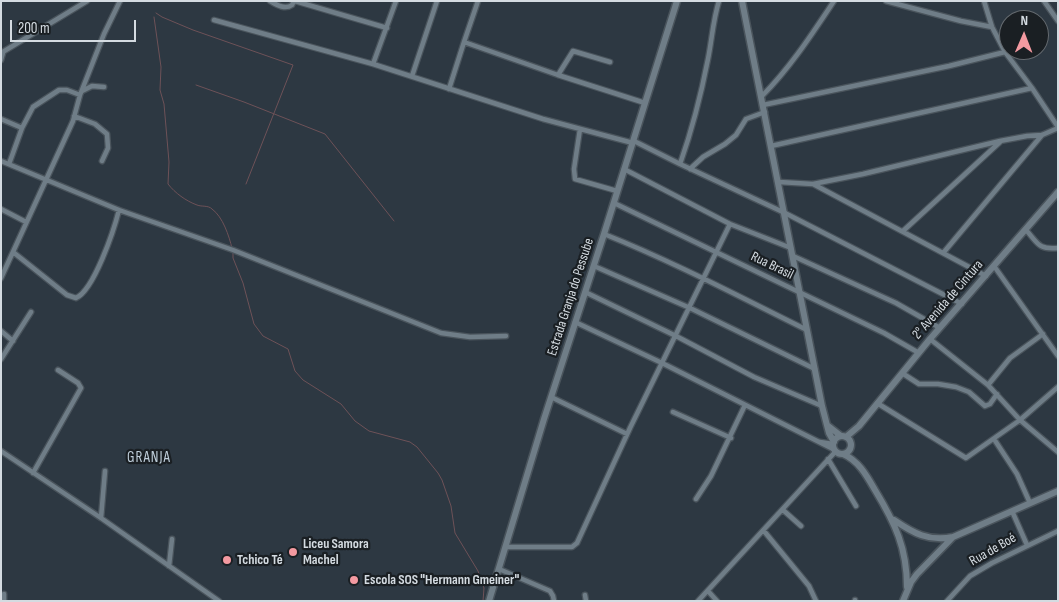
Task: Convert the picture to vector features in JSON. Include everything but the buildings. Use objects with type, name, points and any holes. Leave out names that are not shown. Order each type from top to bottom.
[{"type":"street","points":[[1,60],[2,53],[86,1]]},
{"type":"street","points":[[1,278],[74,116],[104,34],[120,1]]},
{"type":"street","points":[[270,1],[279,6],[286,7],[294,1],[387,28]]},
{"type":"street","points":[[373,64],[396,1]]},
{"type":"street","points":[[412,76],[437,1]]},
{"type":"street","points":[[450,89],[478,1]]},
{"type":"street","name":"Estrada Granja do Pessube","points":[[489,601],[551,397],[677,1]]},
{"type":"street","points":[[680,164],[699,103],[714,16],[719,1]]},
{"type":"street","points":[[742,1],[822,406],[834,447]]},
{"type":"street","points":[[762,96],[810,37],[834,1]]},
{"type":"street","points":[[886,1],[960,21],[992,27]]},
{"type":"street","points":[[984,1],[992,27],[999,42]]},
{"type":"street","points":[[1044,1],[1058,20]]},
{"type":"street","points":[[214,20],[373,64],[542,119],[633,142],[785,213],[962,304]]},
{"type":"street","points":[[464,42],[645,103]]},
{"type":"street","points":[[558,75],[573,51],[610,62]]},
{"type":"street","points":[[690,169],[702,157],[725,144],[736,135],[746,119],[764,108],[999,53]]},
{"type":"street","points":[[779,182],[814,184],[909,165],[1000,141],[1042,135],[1058,127],[1010,60]]},
{"type":"street","points":[[9,164],[22,128],[33,107],[44,101],[55,91],[62,89],[81,93],[96,86],[104,87]]},
{"type":"street","points":[[771,146],[1032,88]]},
{"type":"street","points":[[74,116],[95,124],[107,134],[108,148],[102,160]]},
{"type":"street","points":[[1,120],[22,128]]},
{"type":"street","points":[[580,129],[574,169],[575,179],[617,191]]},
{"type":"street","points":[[944,252],[1042,135]]},
{"type":"street","points":[[903,231],[1000,141]]},
{"type":"street","points":[[1,162],[119,210],[233,250],[441,333],[470,337],[506,336]]},
{"type":"street","points":[[624,169],[730,224],[792,248]]},
{"type":"street","points":[[814,184],[986,276]]},
{"type":"street","name":"2° Avenida de Cintura","points":[[859,426],[930,339],[1058,192]]},
{"type":"street","name":"Rua Brasil","points":[[614,203],[716,250],[884,333],[919,353]]},
{"type":"street","points":[[1,209],[26,222]]},
{"type":"street","points":[[14,252],[67,295],[76,298],[86,291],[90,284],[108,243],[119,210]]},
{"type":"street","points":[[506,547],[575,546],[627,434],[730,224]]},
{"type":"street","points":[[1026,230],[1042,248],[1058,248]]},
{"type":"street","points":[[604,234],[703,279],[807,330]]},
{"type":"street","points":[[793,256],[896,303],[940,328]]},
{"type":"street","points":[[594,266],[690,308],[815,370]]},
{"type":"street","points":[[994,266],[1058,356]]},
{"type":"street","points":[[585,292],[676,336],[754,377],[822,406]]},
{"type":"street","points":[[1,359],[31,312]]},
{"type":"street","points":[[575,322],[662,363],[818,442],[834,447],[856,462],[863,470],[893,519],[906,564],[907,590]]},
{"type":"street","points":[[1,330],[13,341]]},
{"type":"street","points":[[988,385],[1010,358],[1043,334]]},
{"type":"street","points":[[930,339],[988,385],[1020,420],[1058,452]]},
{"type":"street","points":[[33,472],[81,388],[58,370]]},
{"type":"street","points":[[902,373],[919,384],[938,384],[956,387],[969,392],[984,406],[990,404],[997,394]]},
{"type":"street","points":[[876,403],[966,458],[1020,420],[1058,386]]},
{"type":"street","points":[[551,397],[627,434]]},
{"type":"street","points":[[696,499],[711,476],[745,405]]},
{"type":"street","points":[[673,412],[730,438]]},
{"type":"street","points":[[827,425],[851,445],[856,462]]},
{"type":"street","points":[[698,601],[783,510],[828,459],[834,447],[843,437],[859,426]]},
{"type":"street","points":[[843,454],[847,453],[859,426]]},
{"type":"street","points":[[994,439],[1017,474],[1030,503]]},
{"type":"street","points":[[1,451],[219,601]]},
{"type":"street","points":[[828,459],[856,506]]},
{"type":"street","points":[[100,518],[106,471]]},
{"type":"street","points":[[893,519],[920,536],[936,539],[953,537],[1058,491]]},
{"type":"street","points":[[783,510],[801,526]]},
{"type":"street","name":"Rua de Boé","points":[[947,601],[970,576],[1027,545],[1012,511]]},
{"type":"street","points":[[764,531],[809,586],[816,601]]},
{"type":"street","points":[[1027,545],[1058,531]]},
{"type":"street","points":[[903,601],[907,590],[917,574],[953,537]]},
{"type":"street","points":[[168,566],[172,539]]},
{"type":"street","points":[[499,569],[550,592],[554,601]]},
{"type":"street","points":[[708,591],[716,601]]},
{"type":"street","points":[[4,594],[4,601]]},
{"type":"street","points":[[585,595],[586,601]]},
{"type":"waterway","points":[[156,13],[193,30],[293,65],[246,184]]},
{"type":"waterway","points":[[154,17],[161,67],[160,90],[164,104],[169,162],[168,184],[185,199],[197,205],[209,207],[216,212],[225,227],[232,248]]},
{"type":"waterway","points":[[196,85],[325,134],[394,221]]},
{"type":"waterway","points":[[233,252],[233,258],[243,283],[254,324],[263,336],[288,349],[295,371],[303,380],[341,404],[355,421],[369,431],[410,442],[417,447],[438,473],[451,506],[455,533],[478,571],[484,588],[483,601]]},
{"type":"place","name":"Liceu Samora Machel","points":[[293,552]]},
{"type":"place","name":"Tchico Té","points":[[227,560]]},
{"type":"place","name":"Escola SOS \"Hermann Gmeiner\"","points":[[354,580]]},
{"type":"district","name":"GRANJA","points":[[149,458]]}]
